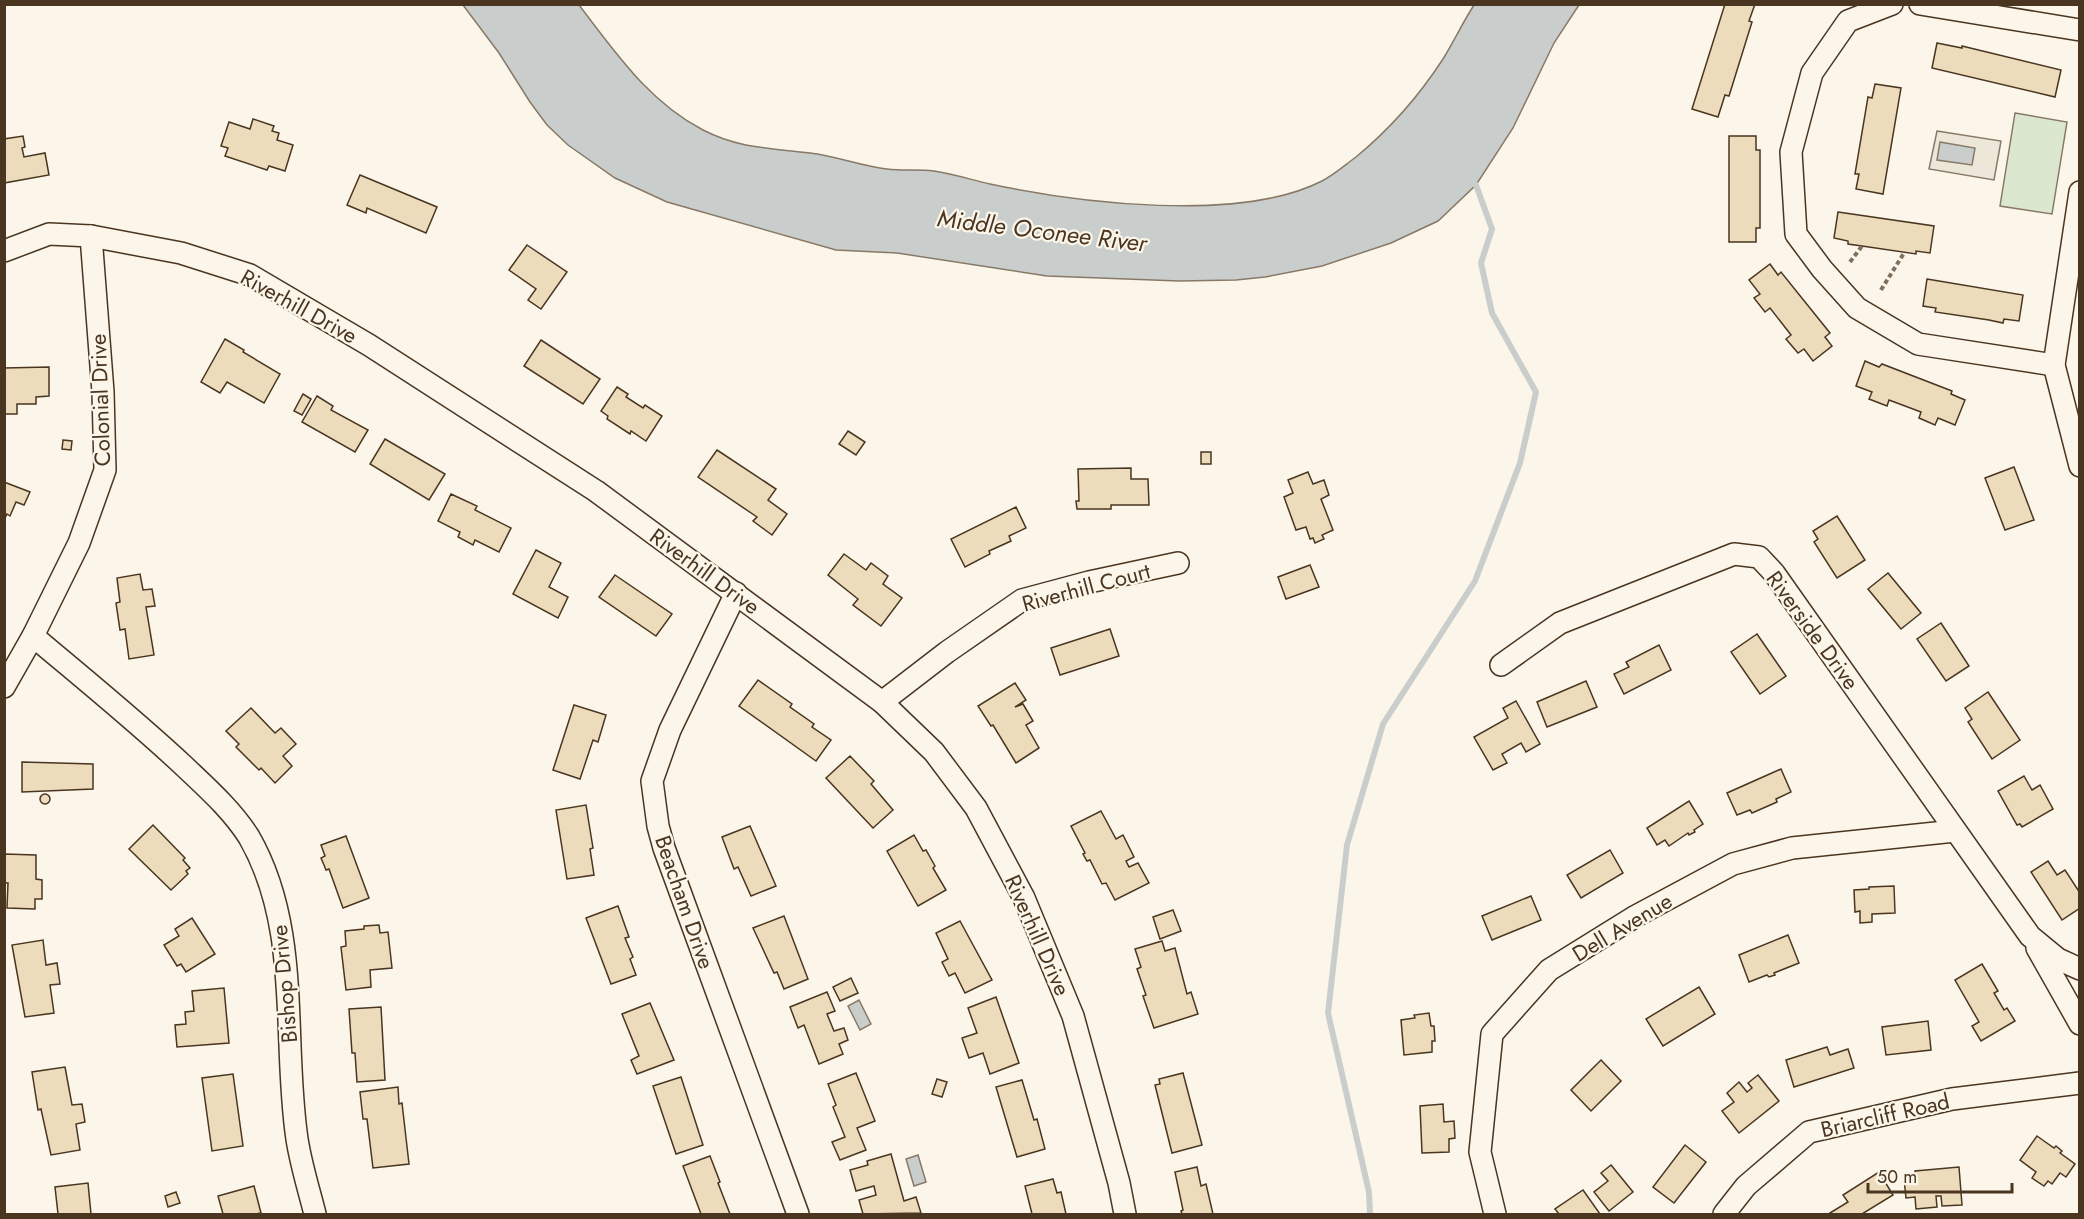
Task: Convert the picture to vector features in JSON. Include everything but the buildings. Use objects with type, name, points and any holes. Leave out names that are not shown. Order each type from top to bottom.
[{"type":"street","points":[[1892,4],[1848,21],[1812,74],[1791,152],[1796,234],[1822,269],[1857,308],[1918,344],[2054,365]]},
{"type":"street","points":[[1920,4],[2079,30]]},
{"type":"street","points":[[2079,192],[2073,270],[2054,365],[2079,466]]},
{"type":"street","name":"Riverhill Drive","points":[[4,251],[49,234],[91,236],[182,253],[250,275],[369,345],[596,491],[882,702],[934,752],[976,808],[1024,898],[1073,1016],[1119,1183],[1125,1215]]},
{"type":"street","name":"Colonial Drive","points":[[4,687],[33,636],[79,543],[105,470],[103,392],[91,236]]},
{"type":"street","name":"Riverside Drive","points":[[1501,665],[1560,623],[1734,554],[1759,558],[1774,573],[2030,936],[2079,1024]]},
{"type":"street","name":"Riverhill Court","points":[[882,702],[947,652],[1022,600],[1089,582],[1178,563]]},
{"type":"street","name":"Beacham Drive","points":[[736,593],[670,729],[652,781],[658,826],[664,848],[798,1215]]},
{"type":"street","name":"Bishop Drive","points":[[33,636],[165,748],[221,800],[248,836],[264,868],[279,917],[288,981],[297,1140],[315,1215]]},
{"type":"street","name":"Dell Avenue","points":[[1495,1215],[1480,1152],[1492,1034],[1549,970],[1636,916],[1733,864],[1792,848],[1955,831]]},
{"type":"street","name":"Riverside Drive","points":[[2030,936],[2058,959],[2079,969]]},
{"type":"street","name":"Briarcliff Road","points":[[1724,1215],[1746,1186],[1809,1132],[1952,1099],[2079,1083]]},
{"type":"path","points":[[1850,262],[1862,246]]},
{"type":"path","points":[[1881,290],[1904,253]]},
{"type":"green space","points":[[2015,113],[2067,122],[2052,214],[2000,206]]},
{"type":"shaded area","points":[[1937,131],[2001,141],[1994,180],[1929,169]]},
{"type":"water","name":"Middle Oconee River","points":[[463,5],[579,5],[634,75],[649,90],[683,118],[703,130],[730,141],[756,147],[820,154],[877,168],[934,171],[1026,191],[1068,197],[1159,205],[1204,205],[1248,202],[1288,194],[1331,176],[1381,135],[1414,99],[1443,59],[1474,5],[1579,5],[1554,43],[1513,128],[1476,185],[1438,221],[1391,243],[1322,266],[1265,277],[1179,281],[1047,276],[897,253],[836,250],[667,202],[615,178],[568,145],[547,125],[499,53]]},
{"type":"water","points":[[1940,142],[1975,148],[1972,165],[1937,160]]},
{"type":"water","points":[[859,1000],[871,1024],[860,1030],[848,1006]]},
{"type":"water","points":[[918,1155],[926,1182],[914,1186],[906,1159]]},
{"type":"waterway","points":[[1370,1214],[1369,1192],[1328,1013],[1347,845],[1383,724],[1475,581],[1520,463],[1536,392],[1492,313],[1481,263],[1492,229],[1476,185],[1469,180]]}]
